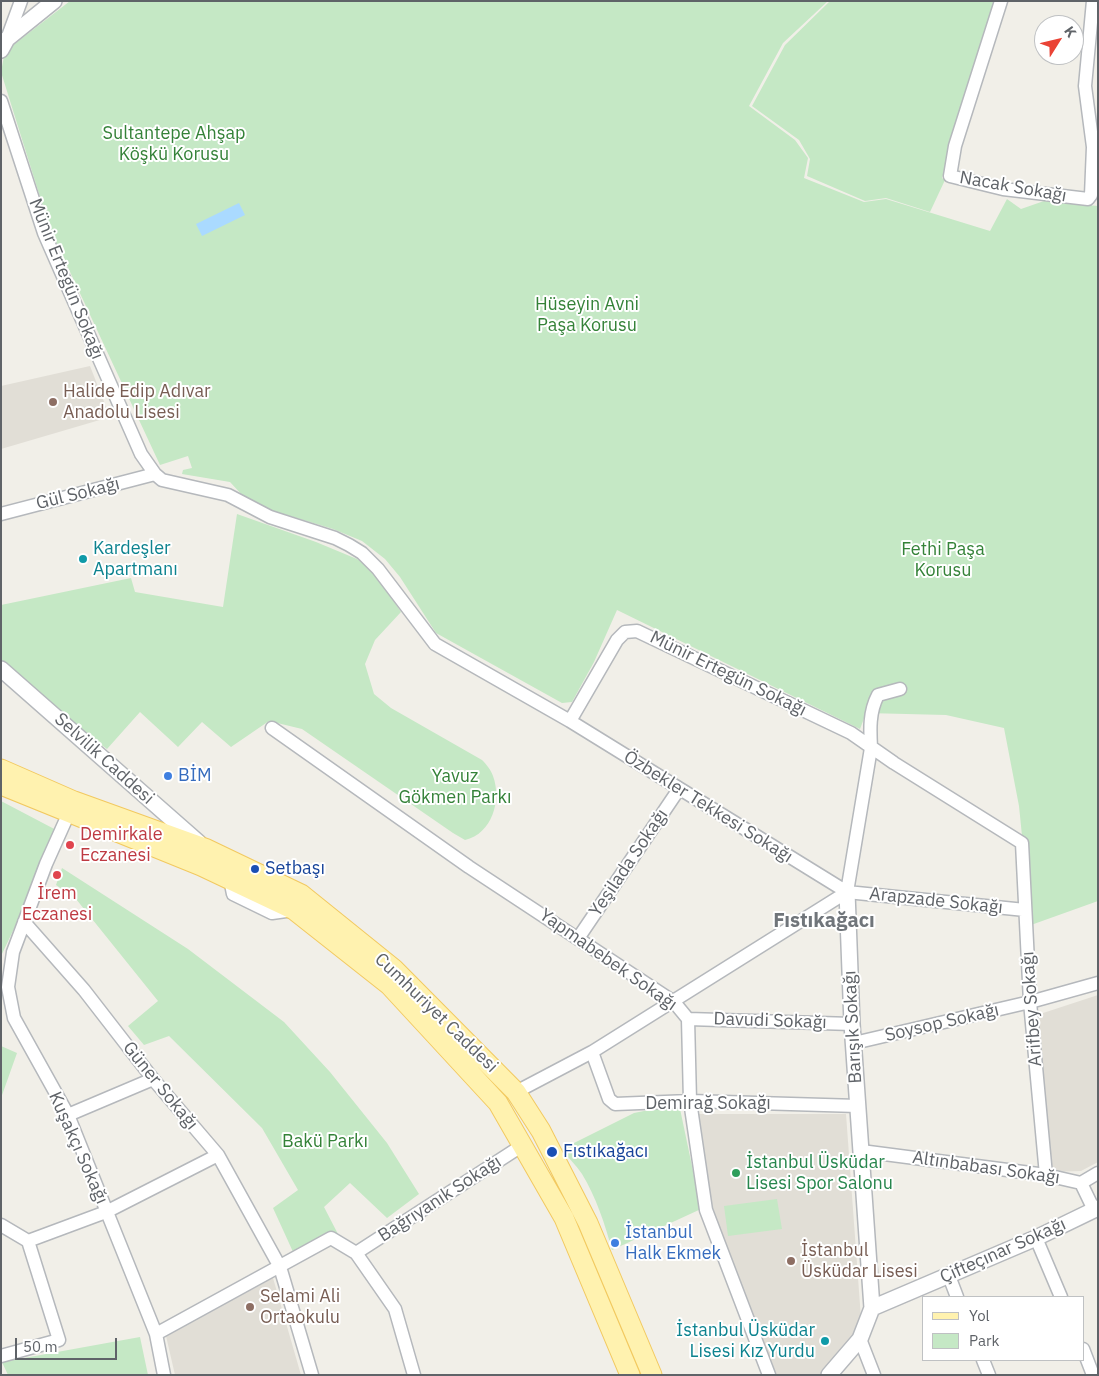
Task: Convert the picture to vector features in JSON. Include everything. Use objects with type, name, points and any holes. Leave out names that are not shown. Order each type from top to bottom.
[{"type":"main road","name":"Cumhuriyet Caddesi","points":[[1,768],[71,807],[294,910],[389,984],[498,1103],[524,1145],[564,1218],[630,1375]]},
{"type":"main road","name":"Cumhuriyet Caddesi","points":[[1,785],[207,849],[300,894],[394,969],[516,1092],[563,1171],[588,1223],[652,1375]]},
{"type":"street","points":[[4,44],[21,1]]},
{"type":"street","points":[[4,44],[54,1]]},
{"type":"street","name":"Nacak Sokağı","points":[[1001,1],[955,146],[950,176],[1003,189],[1088,199],[1091,196],[1093,147],[1085,86],[1093,1]]},
{"type":"street","name":"Münir Ertegün Sokağı","points":[[1,101],[44,234],[141,454],[154,474]]},
{"type":"street","points":[[154,474],[171,483],[228,495],[270,518],[335,538],[349,545],[362,553],[378,569],[435,644],[570,721]]},
{"type":"street","name":"Gül Sokağı","points":[[1,514],[154,474]]},
{"type":"street","name":"Münir Ertegün Sokağı","points":[[570,721],[616,640],[625,632],[638,631],[851,733],[871,748],[1022,843]]},
{"type":"street","name":"Selvilik Caddesi","points":[[1,669],[207,849]]},
{"type":"street","name":"Barışık Sokağı","points":[[872,1308],[852,1024],[847,892],[871,748],[870,724],[874,702],[878,695],[900,689]]},
{"type":"street","name":"Özbekler Tekkesi Sokağı","points":[[570,721],[847,892]]},
{"type":"street","name":"Yapmabebek Sokağı","points":[[272,728],[470,867],[579,937],[674,1002],[688,1019],[690,1101],[706,1210],[769,1375]]},
{"type":"street","name":"Yeşilada Sokağı","points":[[579,937],[679,789]]},
{"type":"street","points":[[24,922],[71,807]]},
{"type":"street","name":"Arifbey Sokağı","points":[[1022,843],[1030,1002],[1046,1175]]},
{"type":"street","points":[[516,1092],[592,1052],[847,892]]},
{"type":"street","name":"Arapzade Sokağı","points":[[847,892],[1025,910]]},
{"type":"street","name":"Güner Sokağı","points":[[24,922],[84,990],[153,1079],[218,1155],[280,1267],[312,1375]]},
{"type":"street","name":"Kuşakçı Sokağı","points":[[24,922],[13,952],[8,987],[14,1018],[68,1115],[156,1334],[164,1375]]},
{"type":"street","name":"Soysop Sokağı","points":[[854,1043],[1030,1002],[1098,983]]},
{"type":"street","name":"Davudi Sokağı","points":[[688,1019],[852,1024]]},
{"type":"street","name":"Demirağ Sokağı","points":[[592,1052],[608,1099],[615,1104],[690,1101],[858,1106]]},
{"type":"street","points":[[68,1115],[153,1079]]},
{"type":"street","name":"Bağrıyanık Sokağı","points":[[356,1253],[524,1145]]},
{"type":"street","name":"Altınbabası Sokağı","points":[[861,1151],[1046,1175],[1081,1183],[1096,1209]]},
{"type":"street","points":[[28,1241],[106,1212],[218,1155]]},
{"type":"street","points":[[1081,1183],[1098,1173]]},
{"type":"street","name":"Çifteçınar Sokağı","points":[[872,1308],[1036,1238],[1096,1209]]},
{"type":"street","points":[[1,1225],[28,1241],[59,1340],[1,1356]]},
{"type":"street","points":[[156,1334],[331,1238],[356,1253],[395,1309],[414,1375]]},
{"type":"street","points":[[1036,1238],[1061,1296]]},
{"type":"street","points":[[949,1276],[958,1296]]},
{"type":"street","points":[[829,1375],[860,1339],[872,1308]]},
{"type":"street","points":[[860,1339],[874,1375]]},
{"type":"street","points":[[1084,1352],[1093,1375]]},
{"type":"street","points":[[983,1361],[989,1375]]},
{"type":"shaded area","name":"Halide Edip Adıvar Anadolu Lisesi","points":[[90,366],[110,417],[1,449],[1,386]]},
{"type":"shaded area","points":[[1098,995],[1098,1162],[1081,1171],[1051,1172],[1034,1016]]},
{"type":"shaded area","name":"İstanbul Üsküdar Lisesi","points":[[694,1114],[846,1114],[862,1332],[820,1375],[771,1375],[710,1213]]},
{"type":"shaded area","name":"Selami Ali Ortaokulu","points":[[273,1278],[301,1375],[175,1375],[166,1336]]},
{"type":"green space","points":[[70,1],[828,1],[783,43],[749,106],[795,140],[808,158],[804,178],[864,202],[886,199],[990,231],[1007,199],[1021,209],[1044,201],[1098,206],[1098,901],[1031,925],[1019,806],[1004,728],[946,715],[866,713],[860,729],[617,610],[594,662],[572,702],[562,703],[436,633],[400,577],[385,559],[362,541],[333,529],[267,509],[243,496],[230,482],[182,474],[183,470],[192,468],[188,456],[160,465],[50,229],[1,72],[4,56],[12,46]]},
{"type":"green space","points":[[830,1],[994,1],[942,178],[945,180],[930,212],[886,198],[865,201],[807,176],[810,159],[799,140],[752,106],[785,45]]},
{"type":"green space","name":"Yavuz Gökmen Parkı","points":[[237,514],[316,542],[369,564],[401,612],[375,640],[365,664],[374,694],[391,708],[482,760],[487,765],[493,776],[496,795],[493,815],[482,831],[474,837],[465,840],[302,729],[269,721],[231,747],[202,722],[178,747],[140,712],[107,749],[1,670],[1,605],[131,578],[135,592],[223,607]]},
{"type":"green space","points":[[1,801],[60,832],[1,956]]},
{"type":"green space","name":"Bakü Parkı","points":[[62,868],[188,949],[284,1022],[330,1072],[387,1143],[419,1194],[387,1218],[350,1183],[324,1207],[339,1236],[294,1254],[273,1208],[298,1190],[262,1128],[169,1036],[144,1045],[128,1026],[158,1001],[76,899],[56,885]]},
{"type":"green space","points":[[1,1046],[17,1053],[1,1098]]},
{"type":"green space","points":[[679,1104],[701,1209],[612,1250],[592,1192],[582,1174],[562,1149],[634,1113]]},
{"type":"green space","points":[[777,1199],[782,1229],[728,1236],[724,1206]]},
{"type":"green space","points":[[140,1337],[148,1375],[8,1375],[2,1362]]},
{"type":"water","points":[[239,203],[245,215],[202,236],[196,224]]},
{"type":"place","name":"Halide Edip Adıvar Anadolu Lisesi","points":[[53,402]]},
{"type":"place","name":"Kardeşler Apartmanı","points":[[83,559]]},
{"type":"place","name":"BİM","points":[[168,776]]},
{"type":"place","name":"Demirkale Eczanesi","points":[[70,845]]},
{"type":"place","name":"Setbaşı","points":[[255,869]]},
{"type":"place","name":"İrem Eczanesi","points":[[57,875]]},
{"type":"place","name":"Fıstıkağacı","points":[[552,1152]]},
{"type":"place","name":"İstanbul Üsküdar Lisesi Spor Salonu","points":[[736,1173]]},
{"type":"place","name":"İstanbul Halk Ekmek","points":[[615,1243]]},
{"type":"place","name":"İstanbul Üsküdar Lisesi","points":[[791,1261]]},
{"type":"place","name":"Selami Ali Ortaokulu","points":[[250,1307]]},
{"type":"place","name":"İstanbul Üsküdar Lisesi Kız Yurdu","points":[[825,1341]]},
{"type":"district","name":"Fıstıkağacı","points":[[824,921]]},
{"type":"park label","name":"Sultantepe Ahşap Köşkü Korusu","points":[[174,144]]},
{"type":"park label","name":"Hüseyin Avni Paşa Korusu","points":[[587,315]]},
{"type":"park label","name":"Fethi Paşa Korusu","points":[[943,560]]}]
